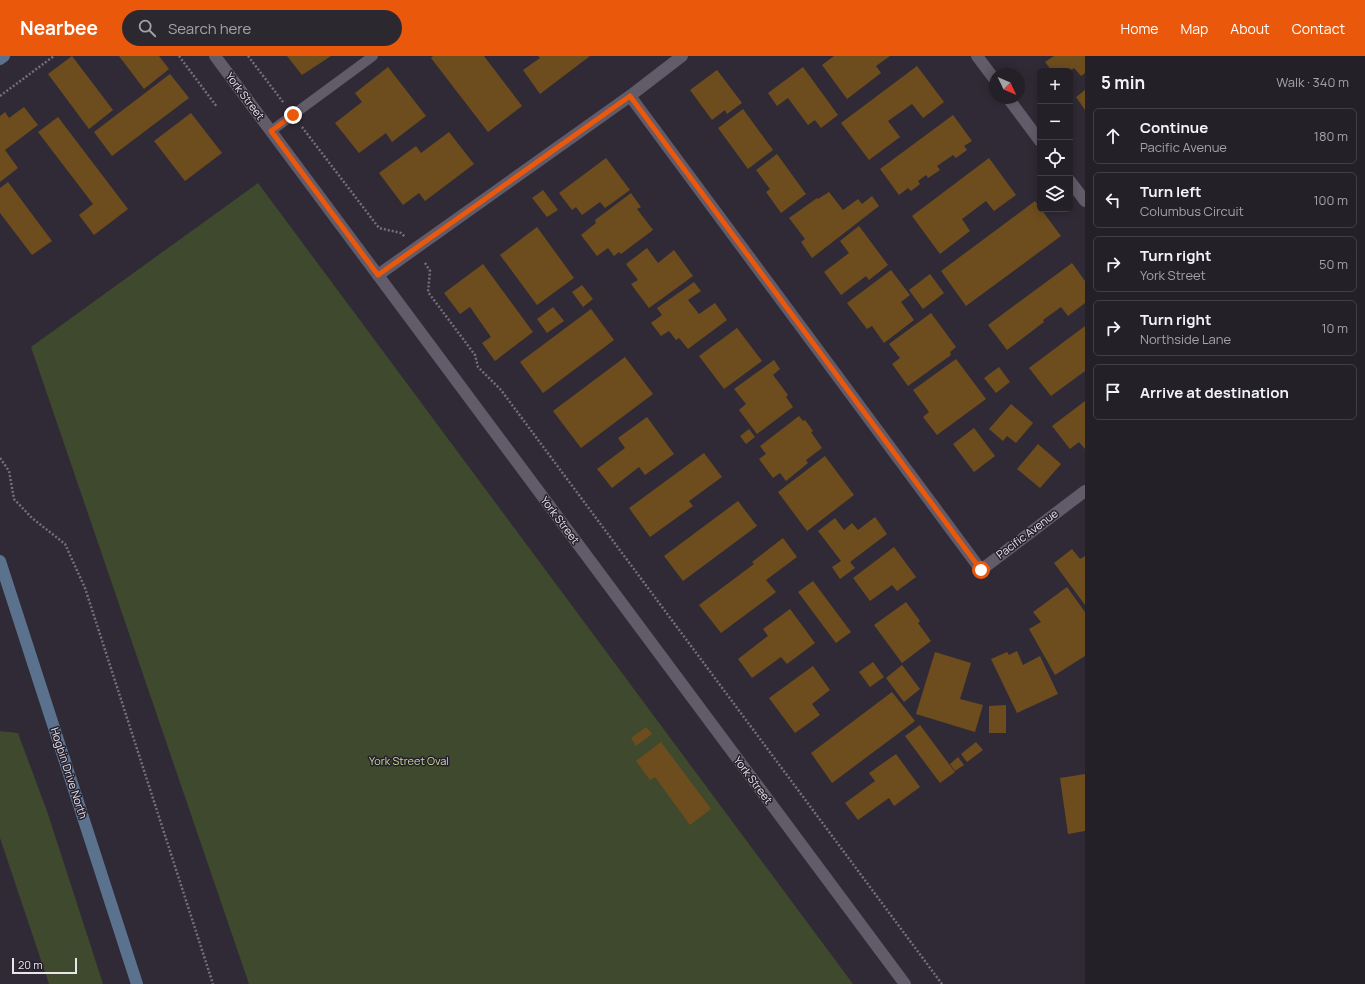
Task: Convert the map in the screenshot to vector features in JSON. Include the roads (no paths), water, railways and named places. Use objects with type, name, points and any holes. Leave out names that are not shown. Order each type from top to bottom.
[{"type":"main road","points":[[0,59],[4,56]]},
{"type":"main road","name":"Hogbin Drive North","points":[[0,561],[137,984]]},
{"type":"street","name":"York Street","points":[[215,56],[905,984]]},
{"type":"street","points":[[378,275],[630,96],[682,56]]},
{"type":"street","points":[[977,56],[989,72]]},
{"type":"street","name":"Pacific Avenue","points":[[630,96],[981,570],[1085,491]]},
{"type":"street","points":[[1012,104],[1039,140]]},
{"type":"street","points":[[1073,185],[1085,202]]},
{"type":"lane","points":[[271,131],[373,56]]},
{"type":"park label","name":"York Street Oval","points":[[409,761]]}]
